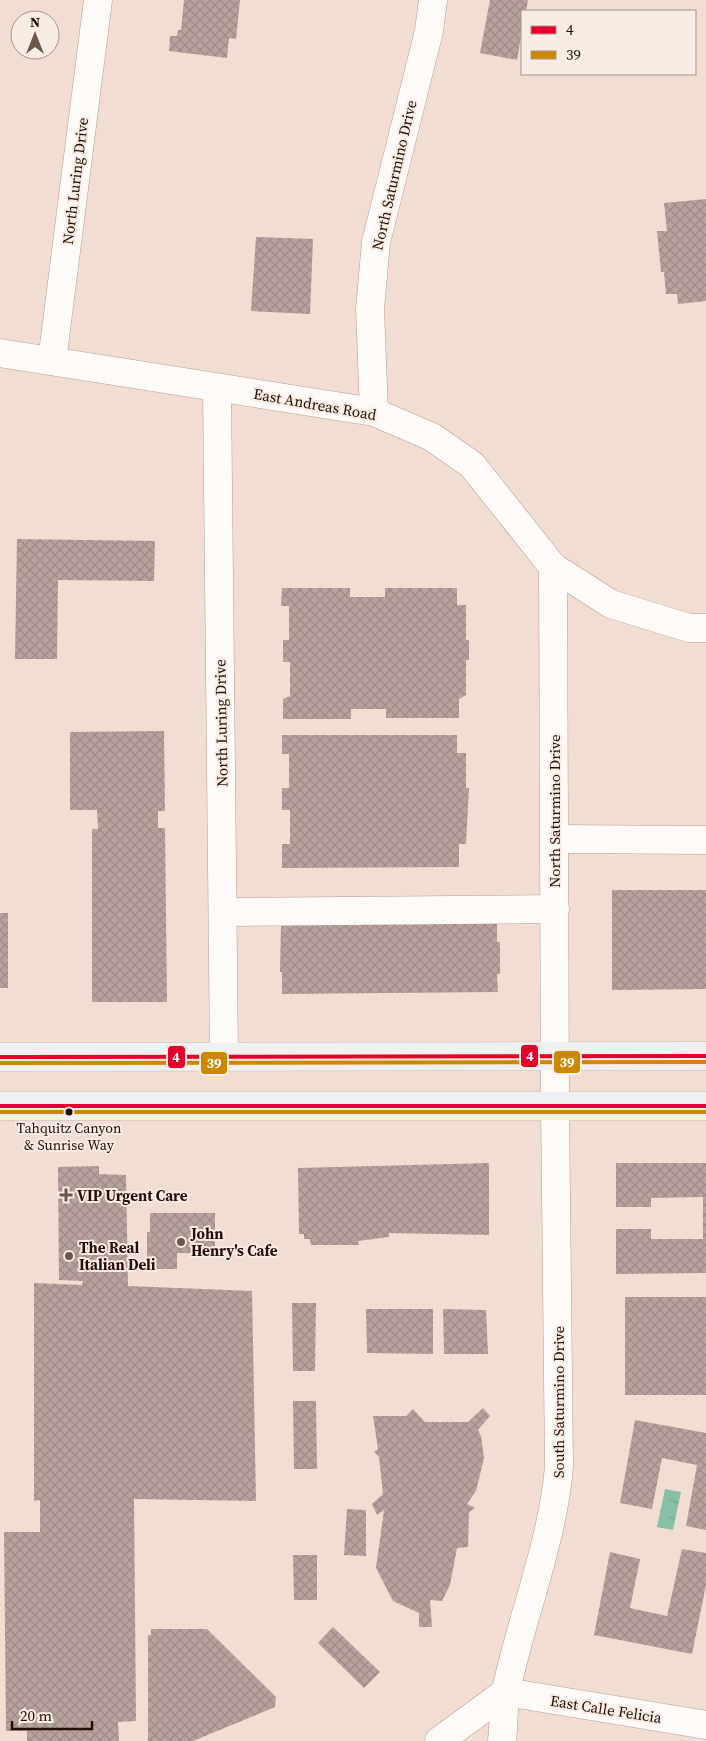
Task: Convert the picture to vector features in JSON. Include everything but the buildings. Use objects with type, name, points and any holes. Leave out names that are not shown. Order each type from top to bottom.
[{"type":"main road","points":[[0,1057],[706,1056]]},
{"type":"main road","points":[[0,1106],[706,1106]]},
{"type":"street","name":"North Luring Drive","points":[[52,362],[98,0]]},
{"type":"street","name":"North Saturmino Drive","points":[[374,412],[370,309],[376,242],[429,31],[433,0]]},
{"type":"street","name":"East Andreas Road","points":[[0,352],[52,362],[374,412],[432,437],[472,465],[554,567],[610,604],[689,628],[706,628]]},
{"type":"street","name":"North Luring Drive","points":[[217,388],[224,1057]]},
{"type":"street","name":"North Saturmino Drive","points":[[554,567],[555,1056]]},
{"type":"street","points":[[554,839],[706,840]]},
{"type":"street","points":[[223,912],[555,910]]},
{"type":"street","name":"South Saturmino Drive","points":[[502,1741],[506,1692],[546,1551],[556,1499],[559,1467],[555,1056]]},
{"type":"street","points":[[439,1741],[506,1692]]},
{"type":"street","name":"East Calle Felicia","points":[[506,1692],[706,1725]]},
{"type":"water","points":[[665,1489],[681,1492],[673,1530],[657,1527]]},
{"type":"transit line","name":"4","points":[[0,1057],[706,1056]]},
{"type":"transit line","name":"39","points":[[0,1063],[706,1062]]},
{"type":"transit line","name":"4","points":[[0,1106],[706,1106]]},
{"type":"transit line","name":"39","points":[[0,1112],[706,1112]]},
{"type":"place","name":"Tahquitz Canyon & Sunrise Way","points":[[69,1112]]},
{"type":"place","name":"VIP Urgent Care","points":[[66,1195]]},
{"type":"place","name":"John Henry's Cafe","points":[[181,1242]]},
{"type":"place","name":"The Real Italian Deli","points":[[69,1256]]}]
